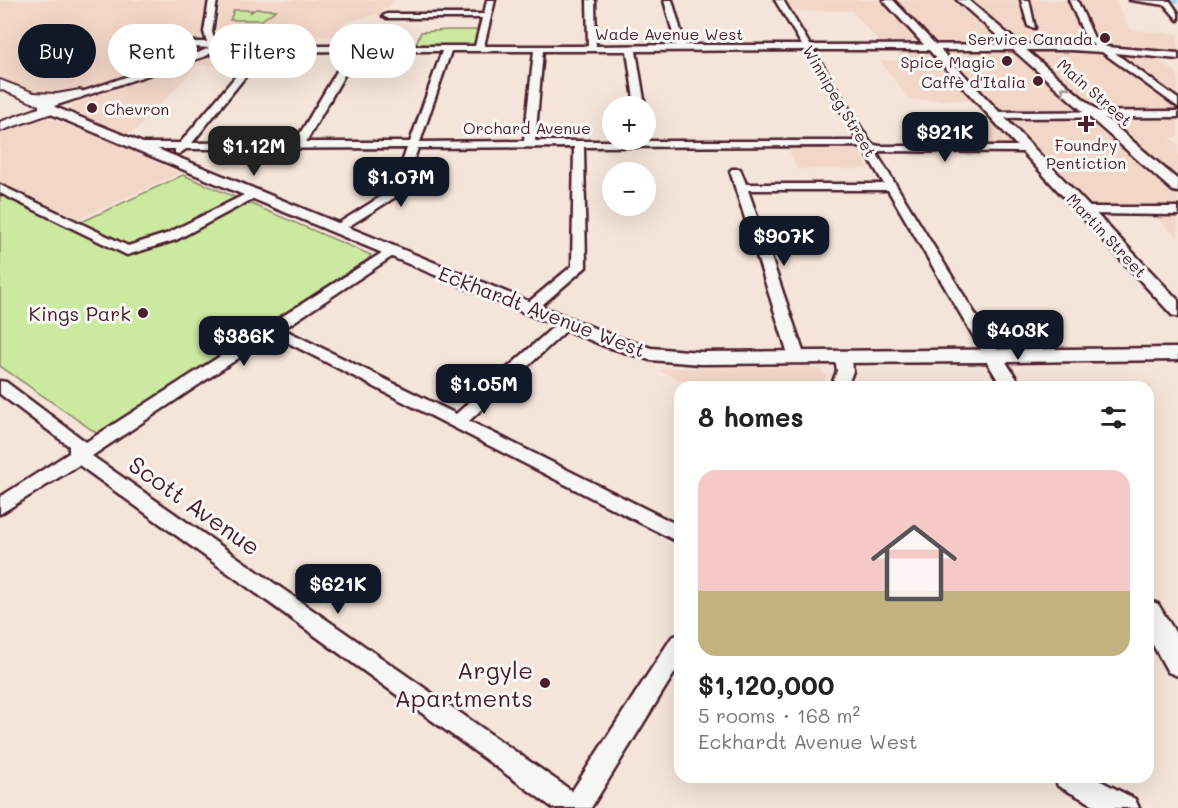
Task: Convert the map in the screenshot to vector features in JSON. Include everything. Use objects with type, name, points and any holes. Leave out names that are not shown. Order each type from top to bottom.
[{"type":"highway","points":[[0,123],[14,107],[2,90]]},
{"type":"highway","name":"Eckhardt Avenue West","points":[[2,90],[36,106],[43,104]]},
{"type":"highway","points":[[0,123],[57,98],[80,94]]},
{"type":"main road","name":"Martin Street","points":[[888,0],[1178,311]]},
{"type":"main road","name":"Main Street","points":[[962,0],[1178,188]]},
{"type":"main road","name":"Eckhardt Avenue West","points":[[43,104],[135,146],[566,323],[633,349],[663,356],[700,358],[1178,354]]},
{"type":"main road","name":"Winnipeg Street","points":[[993,356],[1008,381]]},
{"type":"main road","points":[[1154,622],[1178,663]]},
{"type":"street","points":[[208,50],[213,0]]},
{"type":"street","points":[[479,48],[491,0]]},
{"type":"street","points":[[591,0],[592,48]]},
{"type":"street","points":[[668,0],[681,48]]},
{"type":"street","name":"Winnipeg Street","points":[[779,0],[993,356]]},
{"type":"street","points":[[1025,0],[1032,26]]},
{"type":"street","points":[[1073,0],[1088,36],[1178,104]]},
{"type":"street","points":[[1134,0],[1167,3],[1178,18]]},
{"type":"street","points":[[387,16],[487,16]]},
{"type":"street","points":[[197,41],[208,32]]},
{"type":"street","points":[[197,47],[208,50]]},
{"type":"street","name":"Wade Avenue West","points":[[416,49],[1016,47],[1103,49],[1178,56]]},
{"type":"street","points":[[529,144],[539,48]]},
{"type":"street","points":[[631,48],[638,96]]},
{"type":"street","points":[[338,229],[398,191],[447,49]]},
{"type":"street","points":[[197,52],[208,50]]},
{"type":"street","points":[[197,54],[208,50]]},
{"type":"street","points":[[80,94],[130,78]]},
{"type":"street","points":[[171,160],[239,78]]},
{"type":"street","points":[[298,145],[338,78]]},
{"type":"street","points":[[43,104],[111,85]]},
{"type":"street","points":[[995,115],[1178,114]]},
{"type":"street","name":"Orchard Avenue","points":[[656,141],[854,142],[879,149],[1027,149]]},
{"type":"street","name":"Orchard Avenue","points":[[135,146],[602,143]]},
{"type":"street","points":[[530,308],[579,267],[579,144]]},
{"type":"street","points":[[736,171],[797,357]]},
{"type":"street","points":[[741,187],[891,188]]},
{"type":"street","points":[[0,188],[127,251],[171,237],[254,195]]},
{"type":"street","points":[[1085,211],[1178,210]]},
{"type":"street","points":[[0,507],[391,251]]},
{"type":"street","points":[[459,422],[566,323]]},
{"type":"street","points":[[272,328],[674,532]]},
{"type":"street","points":[[841,381],[845,371],[843,357]]},
{"type":"street","name":"Scott Avenue","points":[[0,386],[78,444],[78,455],[575,808]]},
{"type":"street","points":[[575,808],[674,653]]},
{"type":"street","points":[[1078,783],[1126,808]]},
{"type":"shaded area","points":[[0,0],[208,0],[200,39],[197,40],[197,24],[108,24],[108,78],[121,78],[66,96],[50,96],[0,81]]},
{"type":"shaded area","points":[[220,0],[393,0],[388,9],[383,9],[380,14],[344,24],[329,24],[329,36],[317,37],[317,24],[218,24]]},
{"type":"shaded area","points":[[781,0],[1114,0],[1131,30],[1178,34],[1178,54],[1151,51],[1155,57],[1178,74],[1178,110],[1136,110],[1146,118],[1178,118],[1178,137],[1170,138],[1178,144],[1178,238],[1143,204],[1091,205],[1034,145],[944,145],[929,126],[1015,125],[991,100],[910,100],[880,61],[903,60],[892,47],[883,46],[852,11],[789,11]]},
{"type":"shaded area","points":[[209,55],[209,65],[197,66],[199,57]]},
{"type":"shaded area","points":[[141,78],[186,78],[136,130],[125,135],[71,109],[73,104],[79,101]]},
{"type":"shaded area","points":[[49,118],[124,147],[181,173],[78,219],[59,209],[53,210],[0,183],[0,131],[32,119]]},
{"type":"shaded area","points":[[856,146],[869,169],[797,169],[788,147]]},
{"type":"shaded area","points":[[810,367],[826,375],[825,381],[684,381],[660,371],[668,368]]},
{"type":"green space","points":[[256,9],[276,10],[262,20],[230,20],[234,10],[252,10],[250,13]]},
{"type":"green space","points":[[478,30],[474,46],[416,46],[421,32]]},
{"type":"green space","name":"Kings Park","points":[[183,175],[371,255],[367,260],[98,434],[0,366],[0,192],[71,227]]},
{"type":"place","name":"Service Canada","points":[[1105,38]]},
{"type":"place","name":"Spice Magic","points":[[1007,61]]},
{"type":"place","name":"Caffè d'Italia","points":[[1038,81]]},
{"type":"place","name":"Chevron","points":[[92,108]]},
{"type":"place","name":"Foundry Pentiction","points":[[1086,124]]},
{"type":"place","name":"Kings Park","points":[[143,313]]},
{"type":"place","name":"Argyle Apartments","points":[[545,683]]}]
